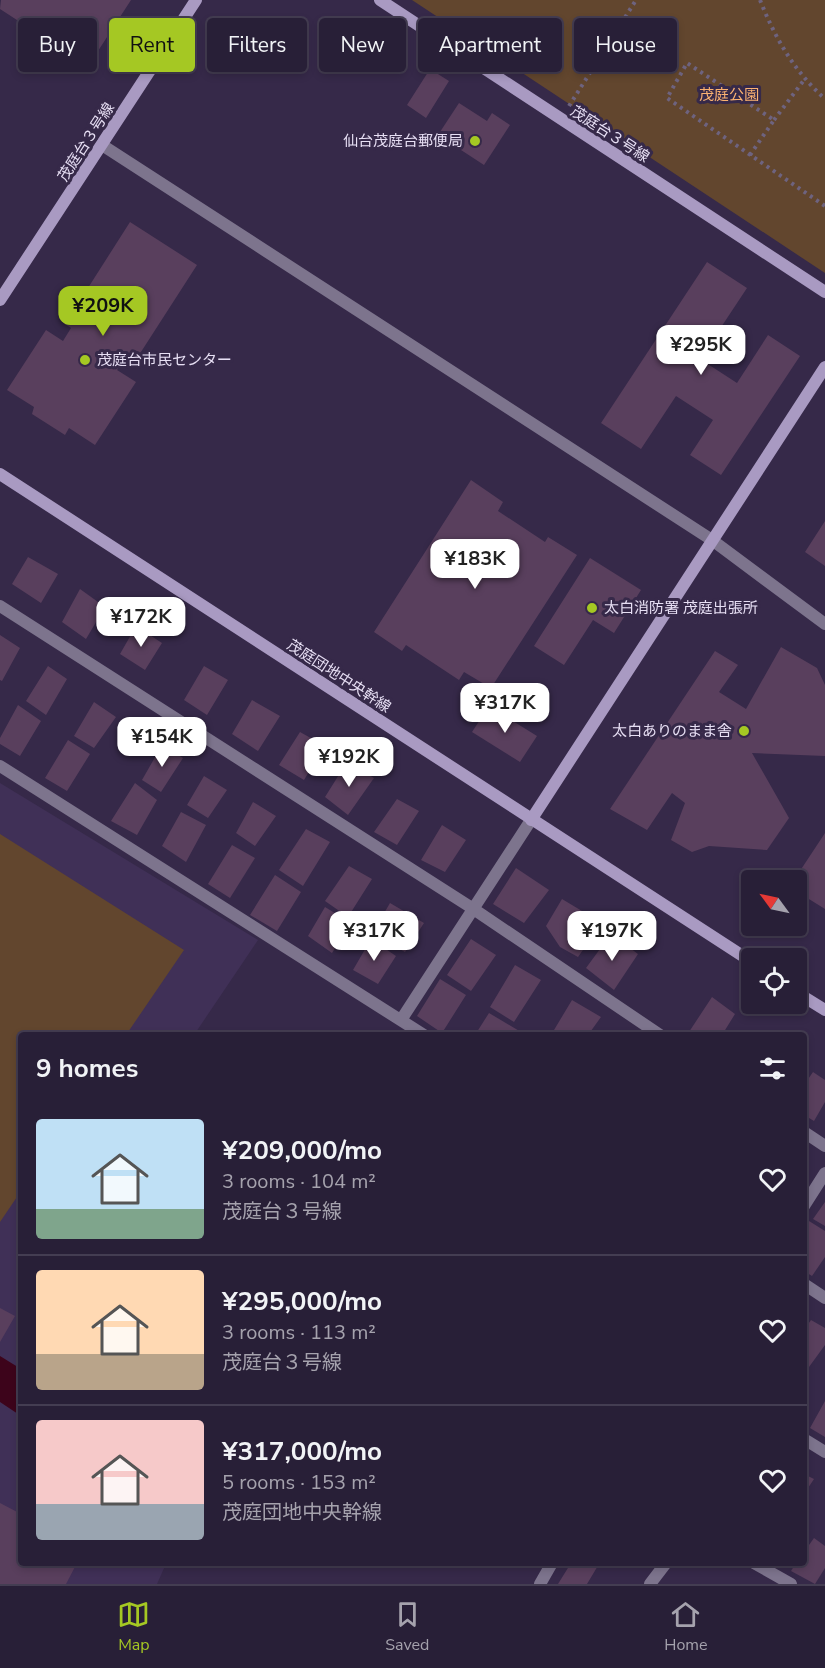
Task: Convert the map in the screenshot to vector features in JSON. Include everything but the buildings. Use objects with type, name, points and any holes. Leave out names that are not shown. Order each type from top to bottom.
[{"type":"street","name":"茂庭台３号線","points":[[0,300],[196,0]]},
{"type":"street","name":"茂庭台３号線","points":[[380,0],[825,292]]},
{"type":"street","points":[[102,146],[712,540],[825,624]]},
{"type":"street","points":[[401,1020],[825,367]]},
{"type":"street","name":"茂庭団地中央幹線","points":[[0,474],[741,955]]},
{"type":"street","points":[[0,606],[472,908],[656,1032]]},
{"type":"street","points":[[0,766],[419,1032]]},
{"type":"street","points":[[807,999],[825,1010]]},
{"type":"street","points":[[807,1134],[825,1146]]},
{"type":"street","points":[[807,1201],[825,1173]]},
{"type":"street","points":[[807,1286],[825,1298]]},
{"type":"street","points":[[807,1441],[825,1452]]},
{"type":"street","points":[[540,1584],[550,1566]]},
{"type":"street","points":[[650,1584],[664,1566]]},
{"type":"street","points":[[759,1566],[791,1584]]},
{"type":"path","points":[[561,119],[636,0]]},
{"type":"path","points":[[760,0],[774,34],[804,80],[825,99]]},
{"type":"path","points":[[774,120],[687,63],[667,98],[825,206]]},
{"type":"path","points":[[750,155],[804,80]]},
{"type":"shaded area","points":[[0,783],[258,940],[196,1032],[18,1032],[18,1566],[165,1566],[157,1584],[0,1584]]},
{"type":"shaded area","points":[[0,1356],[18,1367],[18,1414],[0,1402]]},
{"type":"green space","name":"茂庭公園","points":[[412,0],[825,0],[825,273],[521,72],[562,72],[562,18],[439,18]]},
{"type":"green space","points":[[0,834],[184,950],[128,1032],[18,1032],[18,1195],[0,1222]]},
{"type":"place","name":"仙台茂庭台郵便局","points":[[475,141]]},
{"type":"place","name":"茂庭台市民センター","points":[[85,360]]},
{"type":"place","name":"太白消防署 茂庭出張所","points":[[592,608]]},
{"type":"place","name":"太白ありのまま舎","points":[[744,731]]}]
